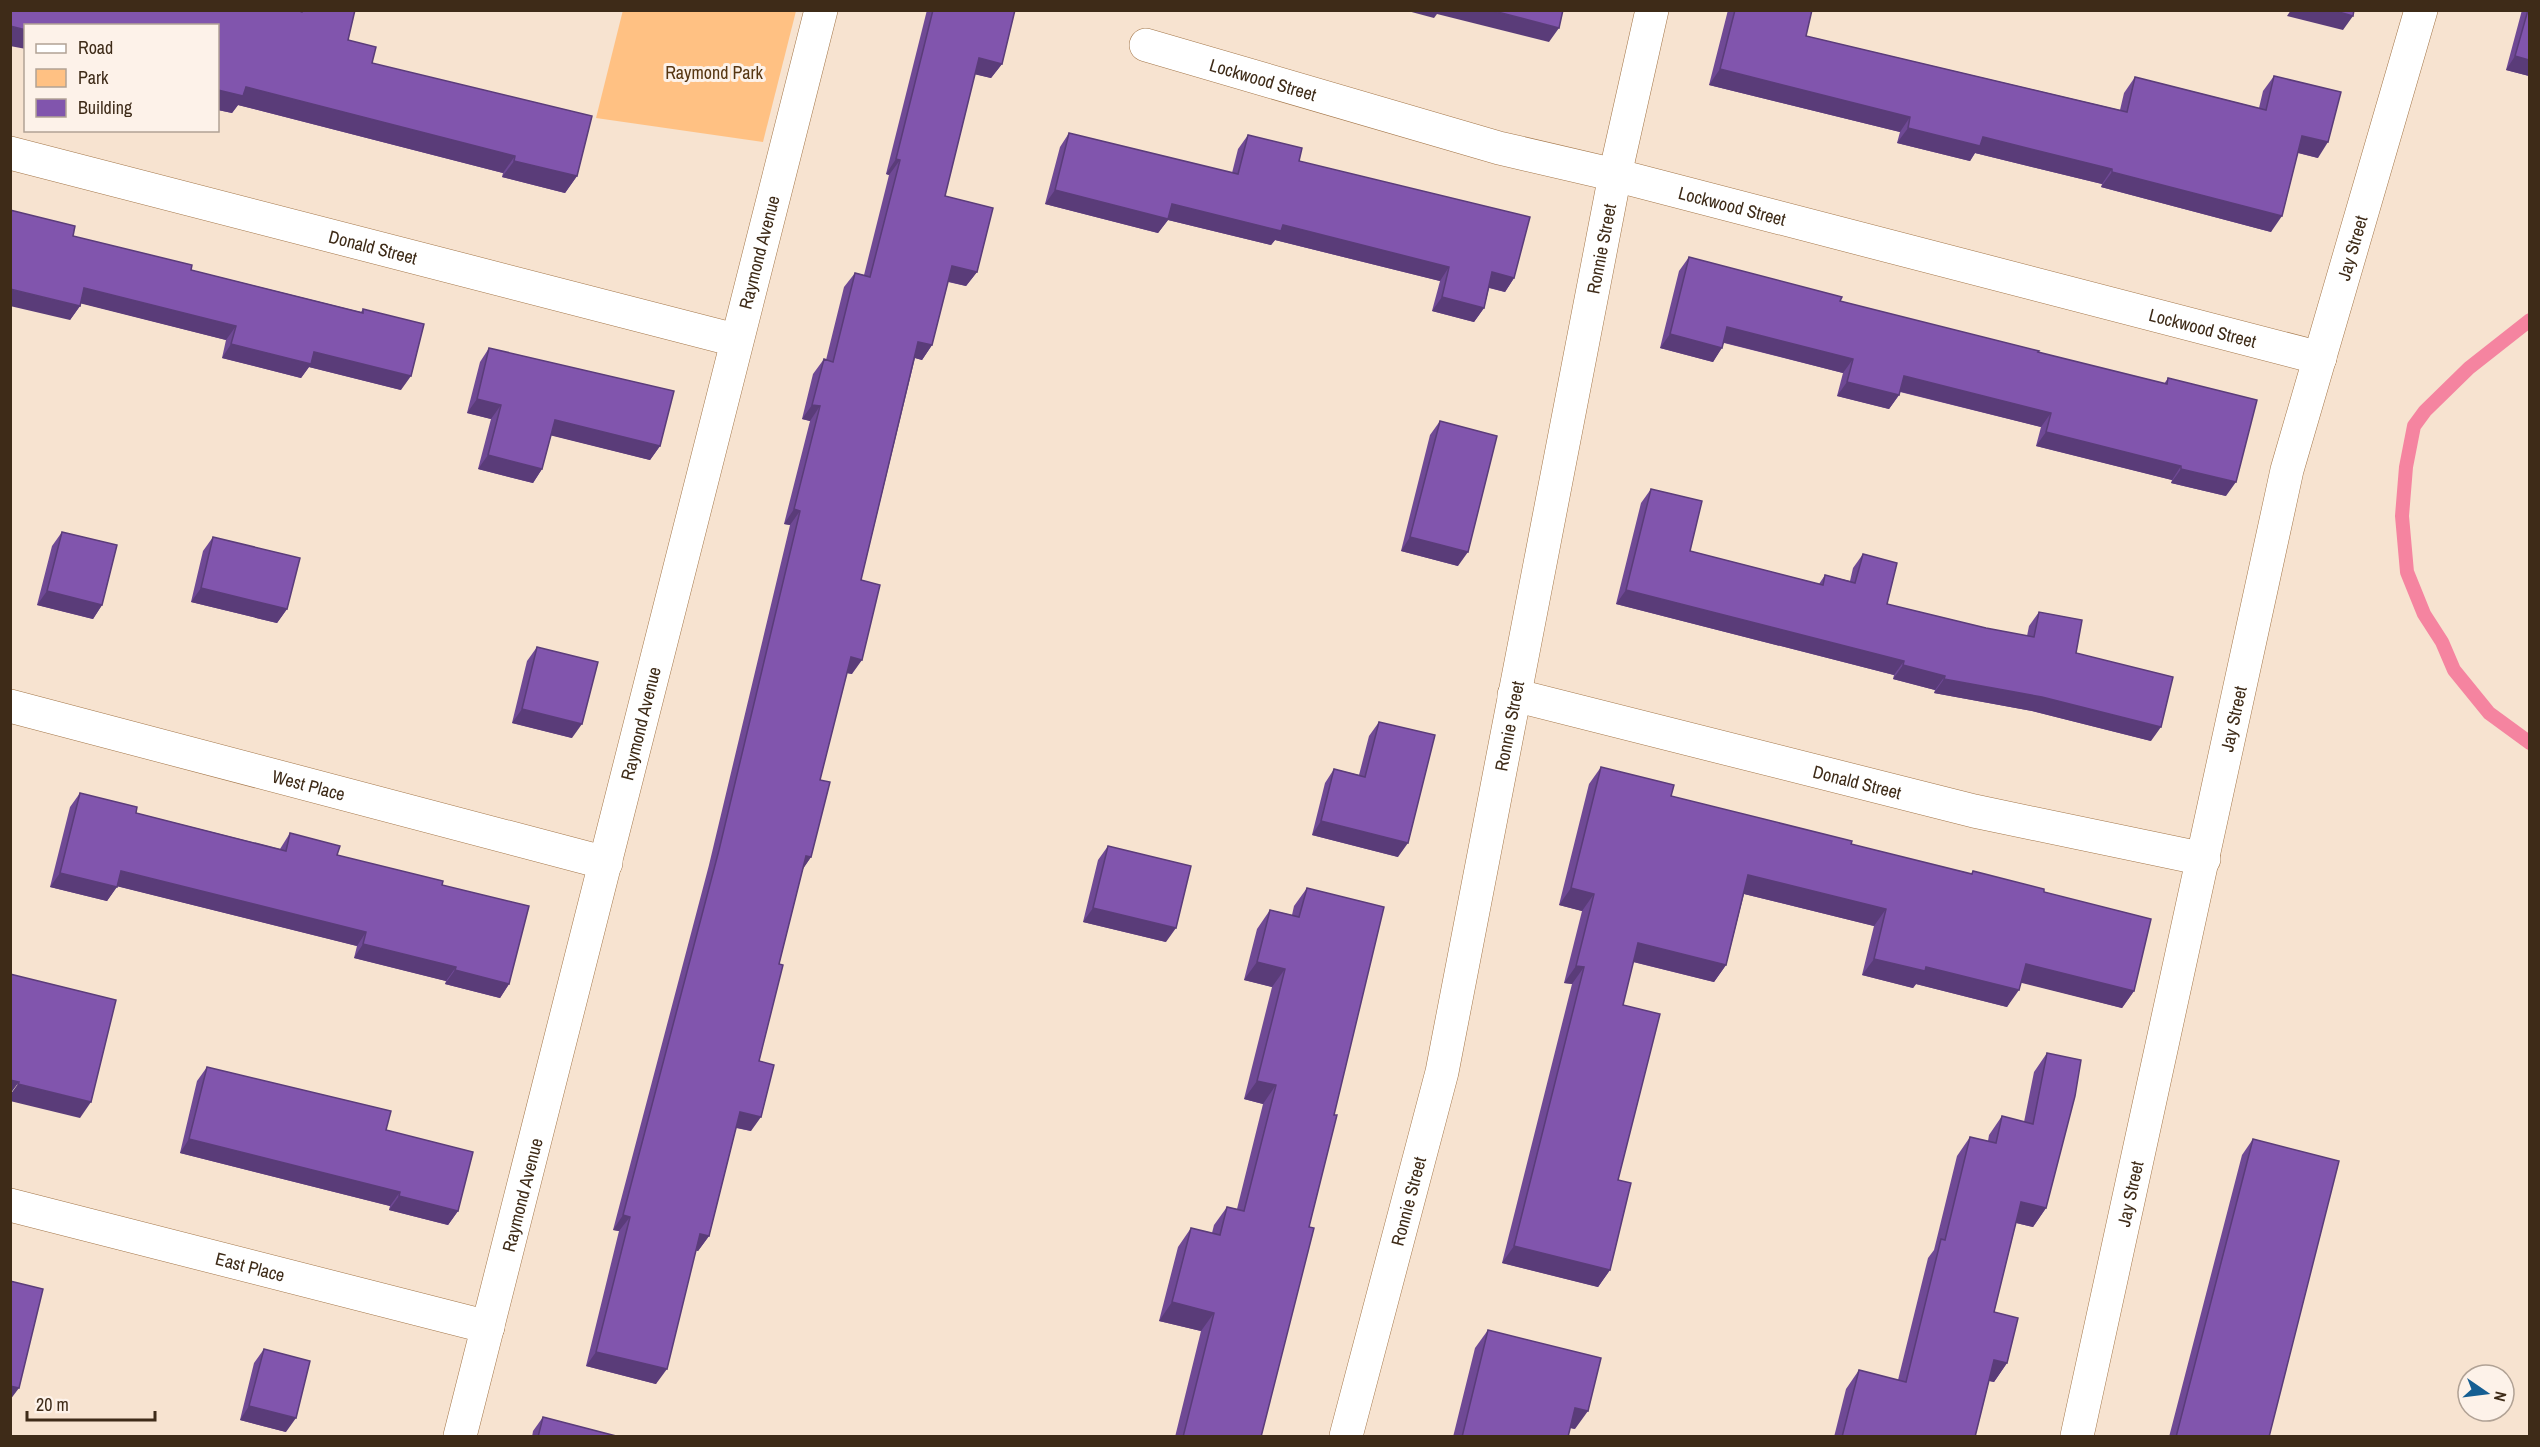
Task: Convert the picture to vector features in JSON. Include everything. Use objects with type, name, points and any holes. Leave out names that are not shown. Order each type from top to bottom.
[{"type":"street","name":"Raymond Avenue","points":[[460,1437],[606,863],[735,340],[821,10]]},
{"type":"street","name":"Ronnie Street","points":[[1347,1437],[1442,1072],[1616,175],[1652,10]]},
{"type":"street","name":"Jay Street","points":[[2077,1437],[2287,470],[2421,10]]},
{"type":"street","name":"Lockwood Street","points":[[1146,45],[1499,148],[1616,175],[2320,358]]},
{"type":"street","name":"Donald Street","points":[[10,153],[735,340]]},
{"type":"street","name":"Donald Street","points":[[1514,695],[1974,811],[2204,859]]},
{"type":"street","name":"West Place","points":[[10,706],[606,863]]},
{"type":"street","name":"East Place","points":[[10,1205],[488,1327]]},
{"type":"green space","name":"Raymond Park","points":[[623,10],[796,11],[763,142],[596,118]]},
{"type":"building","points":[[10,10],[297,10],[302,12],[303,10],[355,10],[348,40],[376,47],[372,63],[592,116],[577,176],[514,161],[515,156],[246,87],[243,96],[219,90],[219,24],[24,24],[24,30],[10,26]]},
{"type":"building","points":[[933,10],[1015,10],[1002,64],[979,58],[945,196],[993,208],[977,272],[952,266],[932,345],[918,342],[861,580],[880,585],[862,660],[851,657],[820,780],[830,782],[811,857],[806,856],[779,964],[783,965],[759,1061],[774,1065],[761,1117],[740,1112],[709,1236],[700,1234],[667,1369],[596,1352],[630,1217],[623,1215],[719,850],[800,511],[794,509],[820,406],[812,405],[824,359],[833,362],[855,273],[870,277],[900,160],[896,159]]},
{"type":"building","points":[[1490,10],[1563,10],[1559,28]]},
{"type":"building","points":[[1735,10],[1812,10],[1806,36],[2127,112],[2135,77],[2266,110],[2274,76],[2341,92],[2328,142],[2302,136],[2282,216],[2112,172],[2112,169],[1983,137],[1980,146],[1908,128],[1910,117],[1720,69]]},
{"type":"building","points":[[2332,10],[2354,10],[2353,16]]},
{"type":"building","points":[[2529,10],[2529,60],[2515,56]]},
{"type":"building","points":[[1069,133],[1238,174],[1248,135],[1302,148],[1299,161],[1530,217],[1514,278],[1492,272],[1484,308],[1442,297],[1449,267],[1283,225],[1281,231],[1172,204],[1168,219],[1055,190]]},
{"type":"building","points":[[10,210],[75,226],[73,236],[192,265],[191,270],[363,313],[363,309],[424,324],[411,376],[314,352],[311,364],[231,344],[236,326],[84,288],[80,306],[10,289]]},
{"type":"building","points":[[1689,257],[1842,297],[1840,301],[2038,352],[2167,384],[2168,378],[2257,400],[2236,482],[2046,432],[2051,413],[1904,376],[1899,395],[1847,382],[1853,359],[1727,327],[1722,348],[1670,334]]},
{"type":"building","points":[[489,348],[674,391],[660,446],[555,420],[542,469],[488,455],[501,405],[477,399]]},
{"type":"building","points":[[1440,421],[1497,436],[1468,552],[1410,537]]},
{"type":"building","points":[[1651,489],[1702,501],[1690,551],[1823,585],[1825,575],[1855,583],[1863,554],[1897,563],[1887,604],[2034,637],[2039,612],[2082,620],[2076,653],[2173,677],[2161,727],[2042,697],[1944,679],[1945,676],[1903,665],[1904,661],[1626,590]]},
{"type":"building","points":[[62,532],[117,545],[102,605],[47,591]]},
{"type":"building","points":[[213,537],[300,558],[287,609],[201,588]]},
{"type":"building","points":[[537,647],[598,662],[582,724],[522,709]]},
{"type":"building","points":[[1379,722],[1435,735],[1408,843],[1321,821],[1334,769],[1365,777]]},
{"type":"building","points":[[1601,767],[1674,785],[1671,796],[1852,841],[1851,844],[2044,889],[2044,892],[2151,919],[2134,991],[2026,964],[2019,990],[1926,967],[1925,971],[1874,959],[1886,909],[1748,875],[1726,965],[1638,943],[1623,1005],[1660,1014],[1618,1180],[1631,1183],[1610,1270],[1514,1246],[1584,967],[1576,966],[1594,894],[1571,888]]},
{"type":"building","points":[[80,793],[137,807],[136,813],[286,851],[290,833],[340,846],[337,855],[443,881],[442,885],[529,906],[509,984],[455,970],[456,967],[363,944],[366,932],[121,871],[117,887],[60,873]]},
{"type":"building","points":[[1108,846],[1191,866],[1176,928],[1093,908]]},
{"type":"building","points":[[1307,888],[1384,907],[1309,1227],[1314,1228],[1261,1437],[1183,1437],[1214,1313],[1172,1302],[1191,1228],[1220,1235],[1227,1207],[1244,1211],[1276,1085],[1257,1081],[1285,969],[1257,962],[1270,910],[1299,917]]},
{"type":"building","points":[[10,974],[116,1000],[91,1102],[10,1080]]},
{"type":"building","points":[[2047,1053],[2081,1060],[2075,1096],[2046,1208],[2021,1202],[1994,1312],[2018,1318],[2007,1363],[1994,1360],[1975,1437],[1842,1437],[1859,1370],[1906,1382],[1941,1239],[1945,1240],[1970,1137],[1996,1143],[2002,1116],[2033,1124]]},
{"type":"building","points":[[207,1067],[391,1111],[386,1130],[473,1152],[458,1211],[399,1196],[400,1192],[189,1139]]},
{"type":"building","points":[[2253,1139],[2339,1161],[2269,1437],[2176,1437]]},
{"type":"building","points":[[10,1281],[43,1289],[19,1388],[10,1386]]},
{"type":"building","points":[[1488,1330],[1601,1358],[1588,1411],[1575,1408],[1568,1437],[1462,1437]]},
{"type":"building","points":[[264,1349],[310,1361],[296,1418],[249,1406]]},
{"type":"building","points":[[543,1417],[620,1437],[538,1437]]},
{"type":"waterway","points":[[2530,320],[2469,368],[2425,411],[2414,426],[2406,467],[2402,516],[2407,572],[2424,614],[2442,642],[2454,670],[2489,713],[2530,743]]}]
